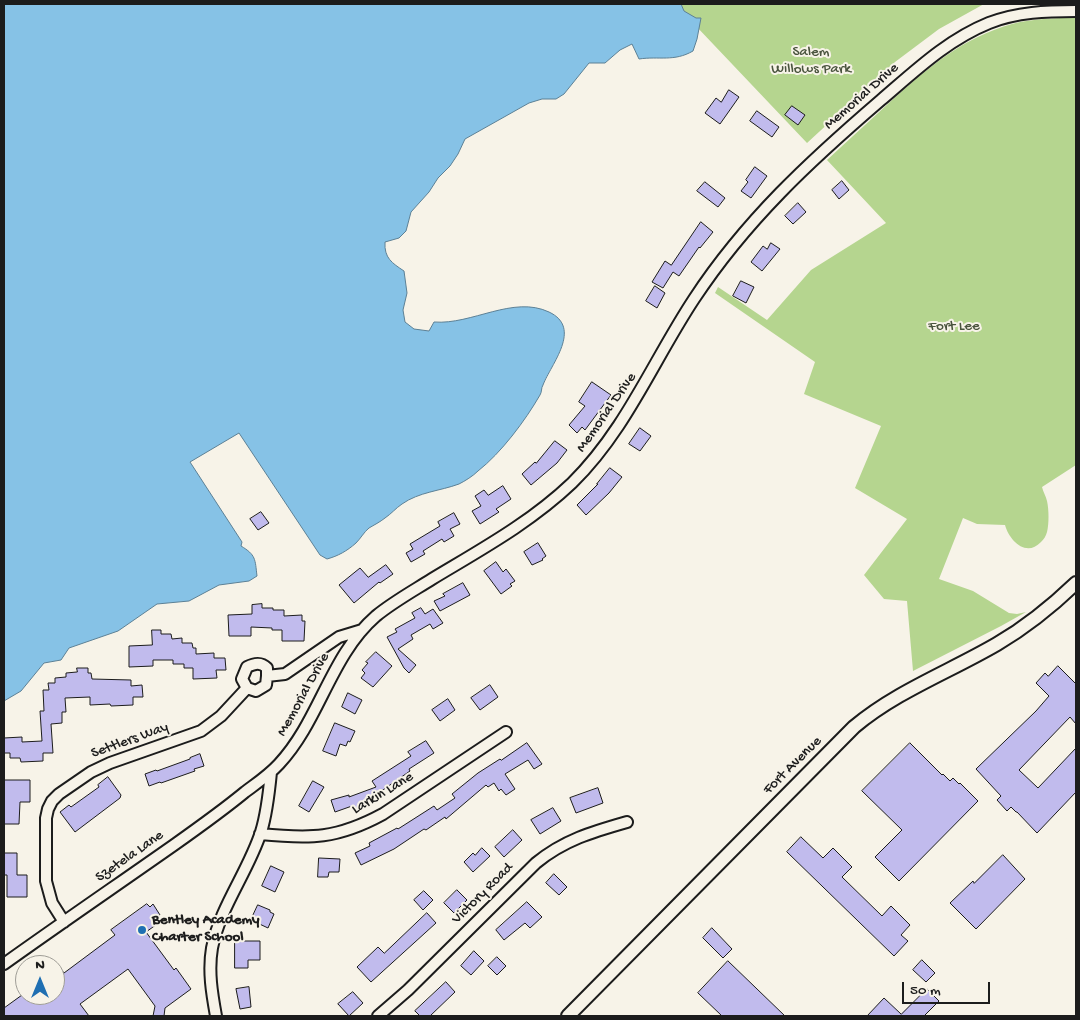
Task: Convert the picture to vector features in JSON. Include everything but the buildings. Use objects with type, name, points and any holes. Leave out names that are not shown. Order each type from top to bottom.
[{"type":"street","name":"Memorial Drive","points":[[271,772],[293,748],[339,663],[362,630],[392,604],[534,515],[588,466],[619,427],[691,304],[739,237],[793,179],[876,104],[951,43],[980,27],[998,20],[1028,13],[1076,10]]},
{"type":"street","name":"Fort Avenue","points":[[568,1016],[854,727],[873,712],[905,692],[986,650],[1023,628],[1076,583]]},
{"type":"street","points":[[267,676],[285,674],[340,637],[362,630]]},
{"type":"street","points":[[254,664],[263,664],[267,668],[267,676],[266,685],[256,691],[246,688],[242,679],[247,667],[254,664]]},
{"type":"street","name":"Settlers Way","points":[[64,922],[52,903],[46,881],[46,818],[52,801],[59,794],[100,767],[201,731],[221,716],[246,688]]},
{"type":"street","name":"Larkin Lane","points":[[260,834],[308,838],[344,832],[364,825],[506,732]]},
{"type":"street","points":[[216,1016],[210,970],[212,948],[225,912],[260,834],[266,814],[271,772]]},
{"type":"street","name":"Szetela Lane","points":[[4,964],[223,810],[271,772]]},
{"type":"street","name":"Victory Road","points":[[378,1016],[408,990],[548,853],[575,838],[627,822]]},
{"type":"green space","name":"Salem Willows Park","points":[[681,4],[984,4],[939,29],[895,62],[807,143],[695,25]]},
{"type":"green space","name":"Fort Lee","points":[[1076,17],[1076,465],[1042,487],[1048,505],[1048,525],[1045,537],[1035,546],[1024,548],[1019,545],[1010,536],[1005,525],[977,524],[963,518],[939,579],[973,591],[1009,613],[1026,612],[913,671],[907,601],[884,599],[864,575],[907,519],[855,488],[881,426],[804,394],[815,362],[715,293],[718,287],[767,320],[811,270],[886,223],[827,160],[933,65],[977,37],[1020,22]]},
{"type":"water","points":[[4,4],[681,4],[684,11],[696,18],[701,18],[693,51],[673,58],[639,59],[632,44],[620,50],[605,63],[589,63],[564,94],[556,99],[542,99],[529,103],[465,139],[450,166],[411,212],[406,231],[399,238],[385,242],[387,256],[404,271],[407,293],[403,310],[405,322],[414,329],[429,331],[434,322],[448,322],[507,308],[521,307],[549,312],[559,319],[564,327],[562,347],[542,386],[540,395],[520,426],[487,464],[461,483],[422,494],[402,504],[369,528],[356,543],[339,555],[327,559],[320,555],[239,433],[190,462],[242,542],[241,546],[252,555],[255,561],[257,576],[249,581],[219,585],[189,601],[157,604],[118,631],[69,648],[61,660],[44,663],[21,691],[4,701]]},
{"type":"pier","points":[[1076,899],[1076,933],[1073,944],[1067,941],[1066,938]]},
{"type":"place","name":"Bentley Academy Charter School","points":[[142,930]]}]
